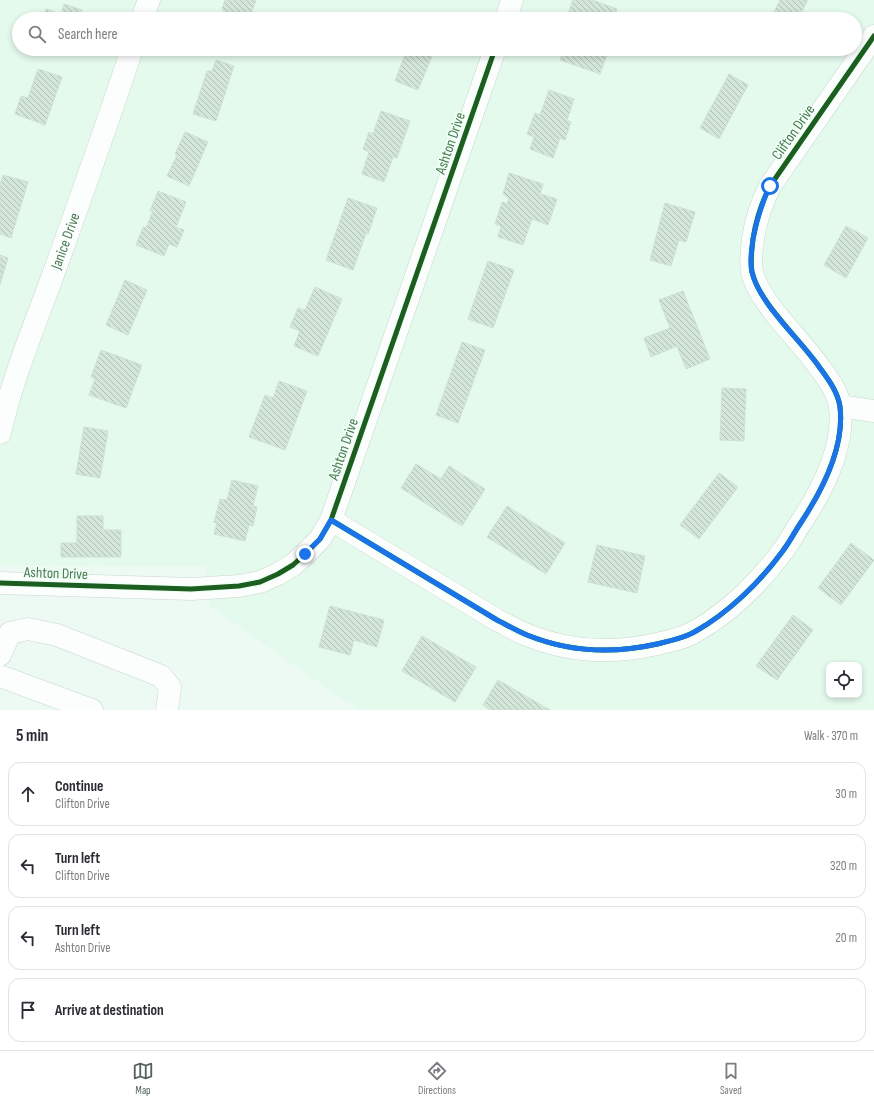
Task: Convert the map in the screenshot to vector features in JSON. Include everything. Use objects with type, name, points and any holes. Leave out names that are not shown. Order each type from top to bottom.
[{"type":"street","points":[[145,12],[149,0]]},
{"type":"street","points":[[508,12],[512,0]]},
{"type":"street","name":"Clifton Drive","points":[[862,53],[874,36]]},
{"type":"street","name":"Janice Drive","points":[[0,433],[24,353],[98,151],[130,56]]},
{"type":"street","name":"Ashton Drive","points":[[0,583],[191,589],[246,584],[260,582],[293,565],[320,539],[331,520],[493,56]]},
{"type":"street","name":"Clifton Drive","points":[[331,520],[497,620],[526,635],[557,646],[597,651],[636,649],[667,642],[694,633],[720,616],[751,588],[782,552],[808,512],[831,466],[837,449],[840,406],[833,386],[818,364],[767,302],[759,289],[752,271],[751,262],[756,223],[761,203],[770,186],[860,56]]},
{"type":"street","points":[[840,406],[874,411]]},
{"type":"street","points":[[0,655],[10,633],[28,629],[57,635],[161,676],[170,687],[167,710]]},
{"type":"street","points":[[0,676],[92,710]]},
{"type":"shaded area","points":[[0,0],[874,0],[874,710],[358,710],[210,606],[205,566],[0,565]]},
{"type":"building","points":[[225,0],[256,0],[252,12],[223,12],[224,10],[222,9]]},
{"type":"building","points":[[573,0],[592,0],[617,9],[616,12],[569,12]]},
{"type":"building","points":[[780,0],[808,0],[802,12],[774,12]]},
{"type":"building","points":[[64,4],[82,10],[81,12],[62,12]]},
{"type":"building","points":[[46,9],[55,12],[45,12]]},
{"type":"building","points":[[404,56],[432,56],[418,90],[395,81]]},
{"type":"building","points":[[561,56],[606,56],[600,74],[560,60]]},
{"type":"building","points":[[216,60],[234,66],[216,121],[193,114],[207,71],[212,71]]},
{"type":"building","points":[[38,69],[62,77],[45,125],[15,114],[21,96],[28,98]]},
{"type":"building","points":[[729,74],[748,85],[719,139],[700,128]]},
{"type":"building","points":[[549,90],[574,99],[567,120],[571,122],[565,140],[560,138],[553,158],[530,149],[534,137],[527,134],[535,113],[540,115]]},
{"type":"building","points":[[381,111],[410,121],[397,158],[393,157],[384,182],[362,174],[369,152],[363,149],[369,132],[373,134]]},
{"type":"building","points":[[185,132],[208,142],[189,186],[167,176],[177,155],[175,154]]},
{"type":"building","points":[[509,173],[543,184],[540,194],[557,199],[548,225],[532,219],[523,245],[498,237],[501,226],[495,224],[502,202],[507,204],[509,198],[503,194]]},
{"type":"building","points":[[3,175],[28,182],[11,238],[0,234],[0,185]]},
{"type":"building","points":[[158,191],[186,202],[176,227],[184,230],[177,247],[169,244],[164,256],[136,245],[143,227],[146,228],[153,211],[150,211]]},
{"type":"building","points":[[348,198],[377,208],[368,234],[366,233],[353,270],[326,260]]},
{"type":"building","points":[[665,203],[695,212],[686,242],[679,240],[671,266],[650,260]]},
{"type":"building","points":[[846,226],[868,238],[846,278],[824,265]]},
{"type":"building","points":[[0,255],[8,258],[0,285]]},
{"type":"building","points":[[488,261],[514,270],[493,328],[468,319]]},
{"type":"building","points":[[125,280],[147,290],[128,335],[106,325]]},
{"type":"building","points":[[315,287],[342,299],[318,356],[294,346],[300,331],[290,327],[298,308],[305,310]]},
{"type":"building","points":[[683,291],[710,359],[686,369],[677,346],[651,357],[644,338],[670,328],[659,300]]},
{"type":"building","points":[[462,342],[485,350],[458,423],[436,415]]},
{"type":"building","points":[[101,350],[142,365],[126,408],[89,395],[95,379],[91,377]]},
{"type":"building","points":[[279,381],[307,391],[285,450],[249,437],[265,395],[273,398]]},
{"type":"building","points":[[722,388],[746,389],[744,441],[720,440]]},
{"type":"building","points":[[84,427],[108,431],[100,478],[76,474]]},
{"type":"building","points":[[416,464],[441,479],[449,466],[485,489],[462,526],[401,488]]},
{"type":"building","points":[[719,473],[738,487],[699,539],[680,525]]},
{"type":"building","points":[[232,480],[258,486],[253,506],[257,507],[253,526],[249,525],[245,541],[214,534],[217,523],[214,522],[220,499],[227,500]]},
{"type":"building","points":[[507,506],[565,543],[546,574],[487,537]]},
{"type":"building","points":[[77,516],[103,516],[103,530],[121,530],[121,557],[61,557],[61,543],[77,543]]},
{"type":"building","points":[[851,543],[874,560],[841,605],[818,588]]},
{"type":"building","points":[[597,545],[645,556],[637,593],[588,582]]},
{"type":"building","points":[[330,606],[384,620],[377,647],[354,640],[350,655],[319,647]]},
{"type":"building","points":[[793,615],[813,630],[777,680],[756,666]]},
{"type":"building","points":[[422,636],[476,667],[455,702],[402,671]]},
{"type":"building","points":[[498,680],[550,710],[490,710],[483,705]]},
{"type":"cycle path","points":[[862,53],[874,36]]},
{"type":"cycle path","points":[[0,583],[191,589],[239,586],[260,582],[278,574],[293,565],[320,539],[331,520],[493,56]]},
{"type":"cycle path","points":[[331,520],[516,630],[543,641],[575,648],[591,650],[624,649],[657,644],[682,637],[708,624],[743,596],[782,552],[816,498],[824,483],[835,453],[841,422],[839,401],[832,386],[812,357],[772,309],[756,284],[751,264],[756,225],[761,205],[770,186],[860,56]]},
{"type":"route","points":[[305,554],[320,539],[331,520],[497,620],[526,635],[557,646],[597,651],[636,649],[667,642],[694,633],[720,616],[751,588],[782,552],[808,512],[831,466],[837,449],[839,432],[840,406],[833,386],[814,358],[767,302],[754,279],[751,262],[752,244],[761,203],[770,186]]}]
